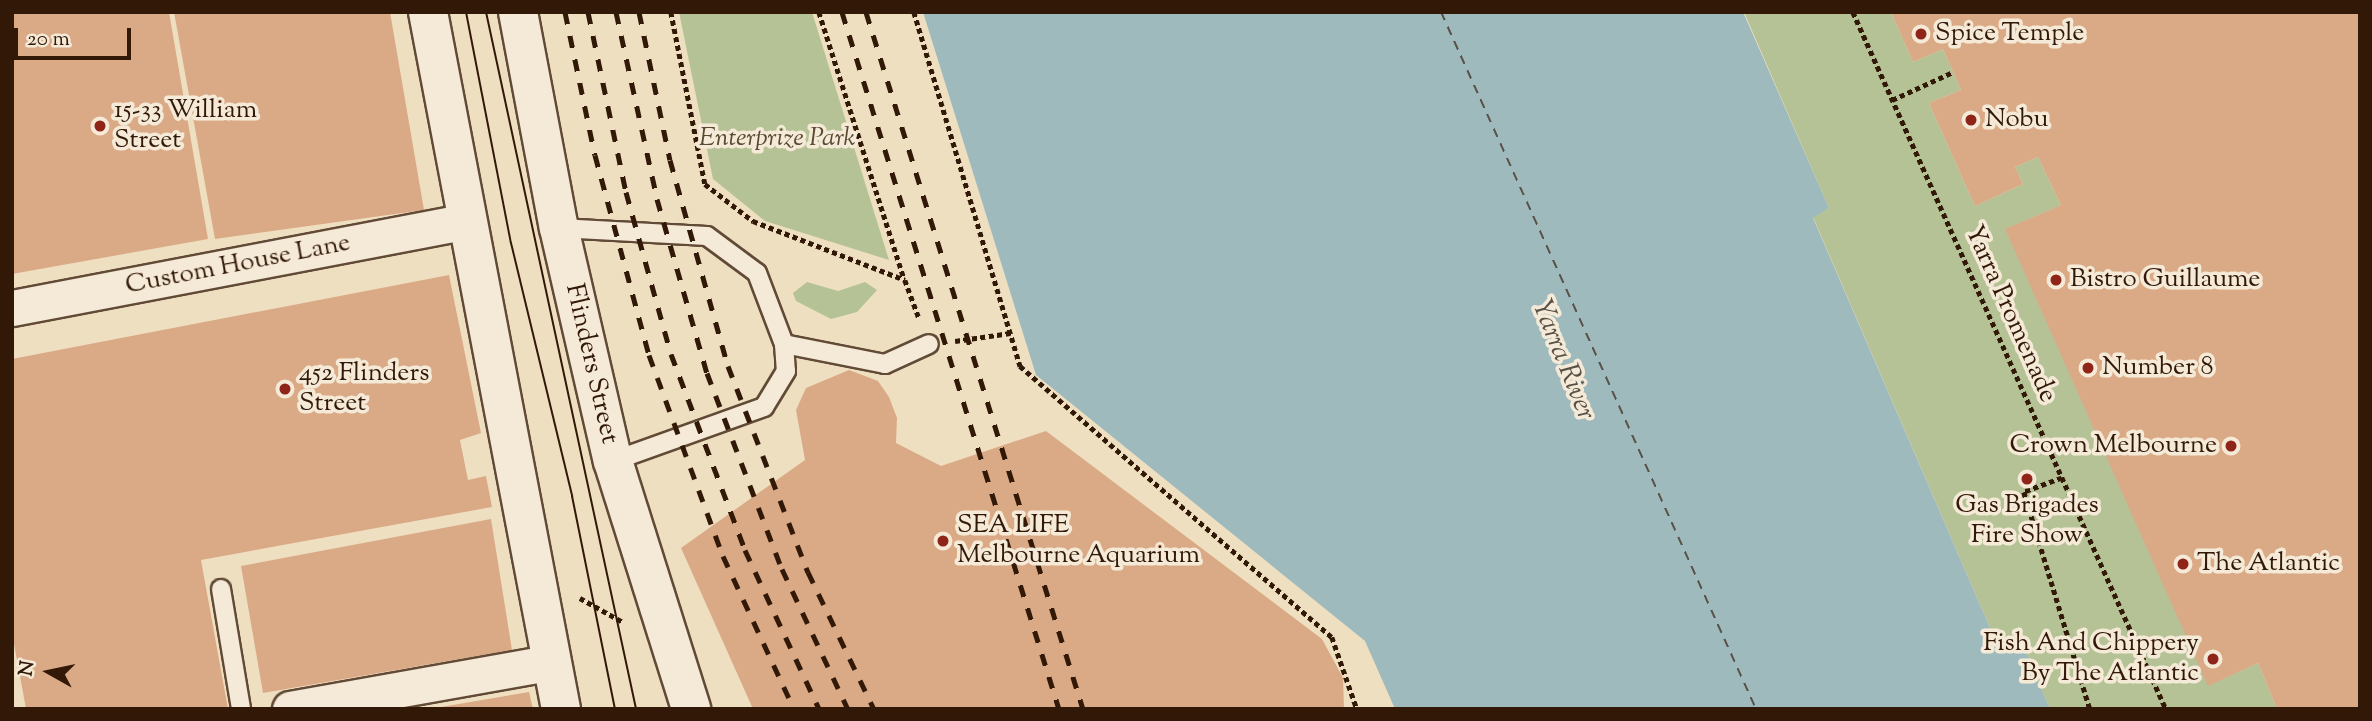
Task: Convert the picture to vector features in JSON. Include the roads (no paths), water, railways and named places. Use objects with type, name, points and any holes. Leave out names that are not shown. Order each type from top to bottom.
[{"type":"main road","points":[[428,12],[464,222],[549,663],[561,709]]},
{"type":"main road","name":"Flinders Street","points":[[518,12],[559,228],[613,461],[691,709]]},
{"type":"street","name":"Custom House Lane","points":[[12,309],[464,222]]},
{"type":"street","points":[[290,709],[381,700],[549,663]]},
{"type":"lane","points":[[559,228],[707,236],[757,273],[784,344],[786,371],[764,407],[613,461]]},
{"type":"lane","points":[[784,344],[885,364],[929,344]]},
{"type":"lane","points":[[220,589],[241,709]]},
{"type":"water","name":"Yarra River","points":[[923,12],[1743,12],[1829,208],[1813,218],[2000,651],[2023,644],[2050,709],[1395,709],[1365,641],[1036,375]]},
{"type":"tram line","points":[[466,12],[511,243],[572,496],[615,709]]},
{"type":"tram line","points":[[486,12],[636,709]]},
{"type":"railway","points":[[565,12],[595,155],[649,355],[723,556],[794,709]]},
{"type":"railway","points":[[588,12],[626,192],[671,354],[745,550],[819,709]]},
{"type":"railway","points":[[616,12],[657,199],[707,373],[782,569],[848,709]]},
{"type":"railway","points":[[639,12],[670,160],[728,366],[808,572],[874,709]]},
{"type":"railway","points":[[842,12],[1059,709]]},
{"type":"railway","points":[[866,12],[1083,709]]},
{"type":"place","name":"Spice Temple","points":[[1921,34]]},
{"type":"place","name":"Nobu","points":[[1971,120]]},
{"type":"place","name":"15-33 William Street","points":[[100,126]]},
{"type":"place","name":"Bistro Guillaume","points":[[2056,280]]},
{"type":"place","name":"Number 8","points":[[2088,368]]},
{"type":"place","name":"452 Flinders Street","points":[[285,389]]},
{"type":"place","name":"Crown Melbourne","points":[[2231,446]]},
{"type":"place","name":"Gas Brigades Fire Show","points":[[2027,479]]},
{"type":"place","name":"SEA LIFE Melbourne Aquarium","points":[[943,541]]},
{"type":"place","name":"The Atlantic","points":[[2183,564]]},
{"type":"place","name":"Fish And Chippery By The Atlantic","points":[[2213,659]]},
{"type":"park label","name":"Enterprize Park","points":[[777,139]]}]
